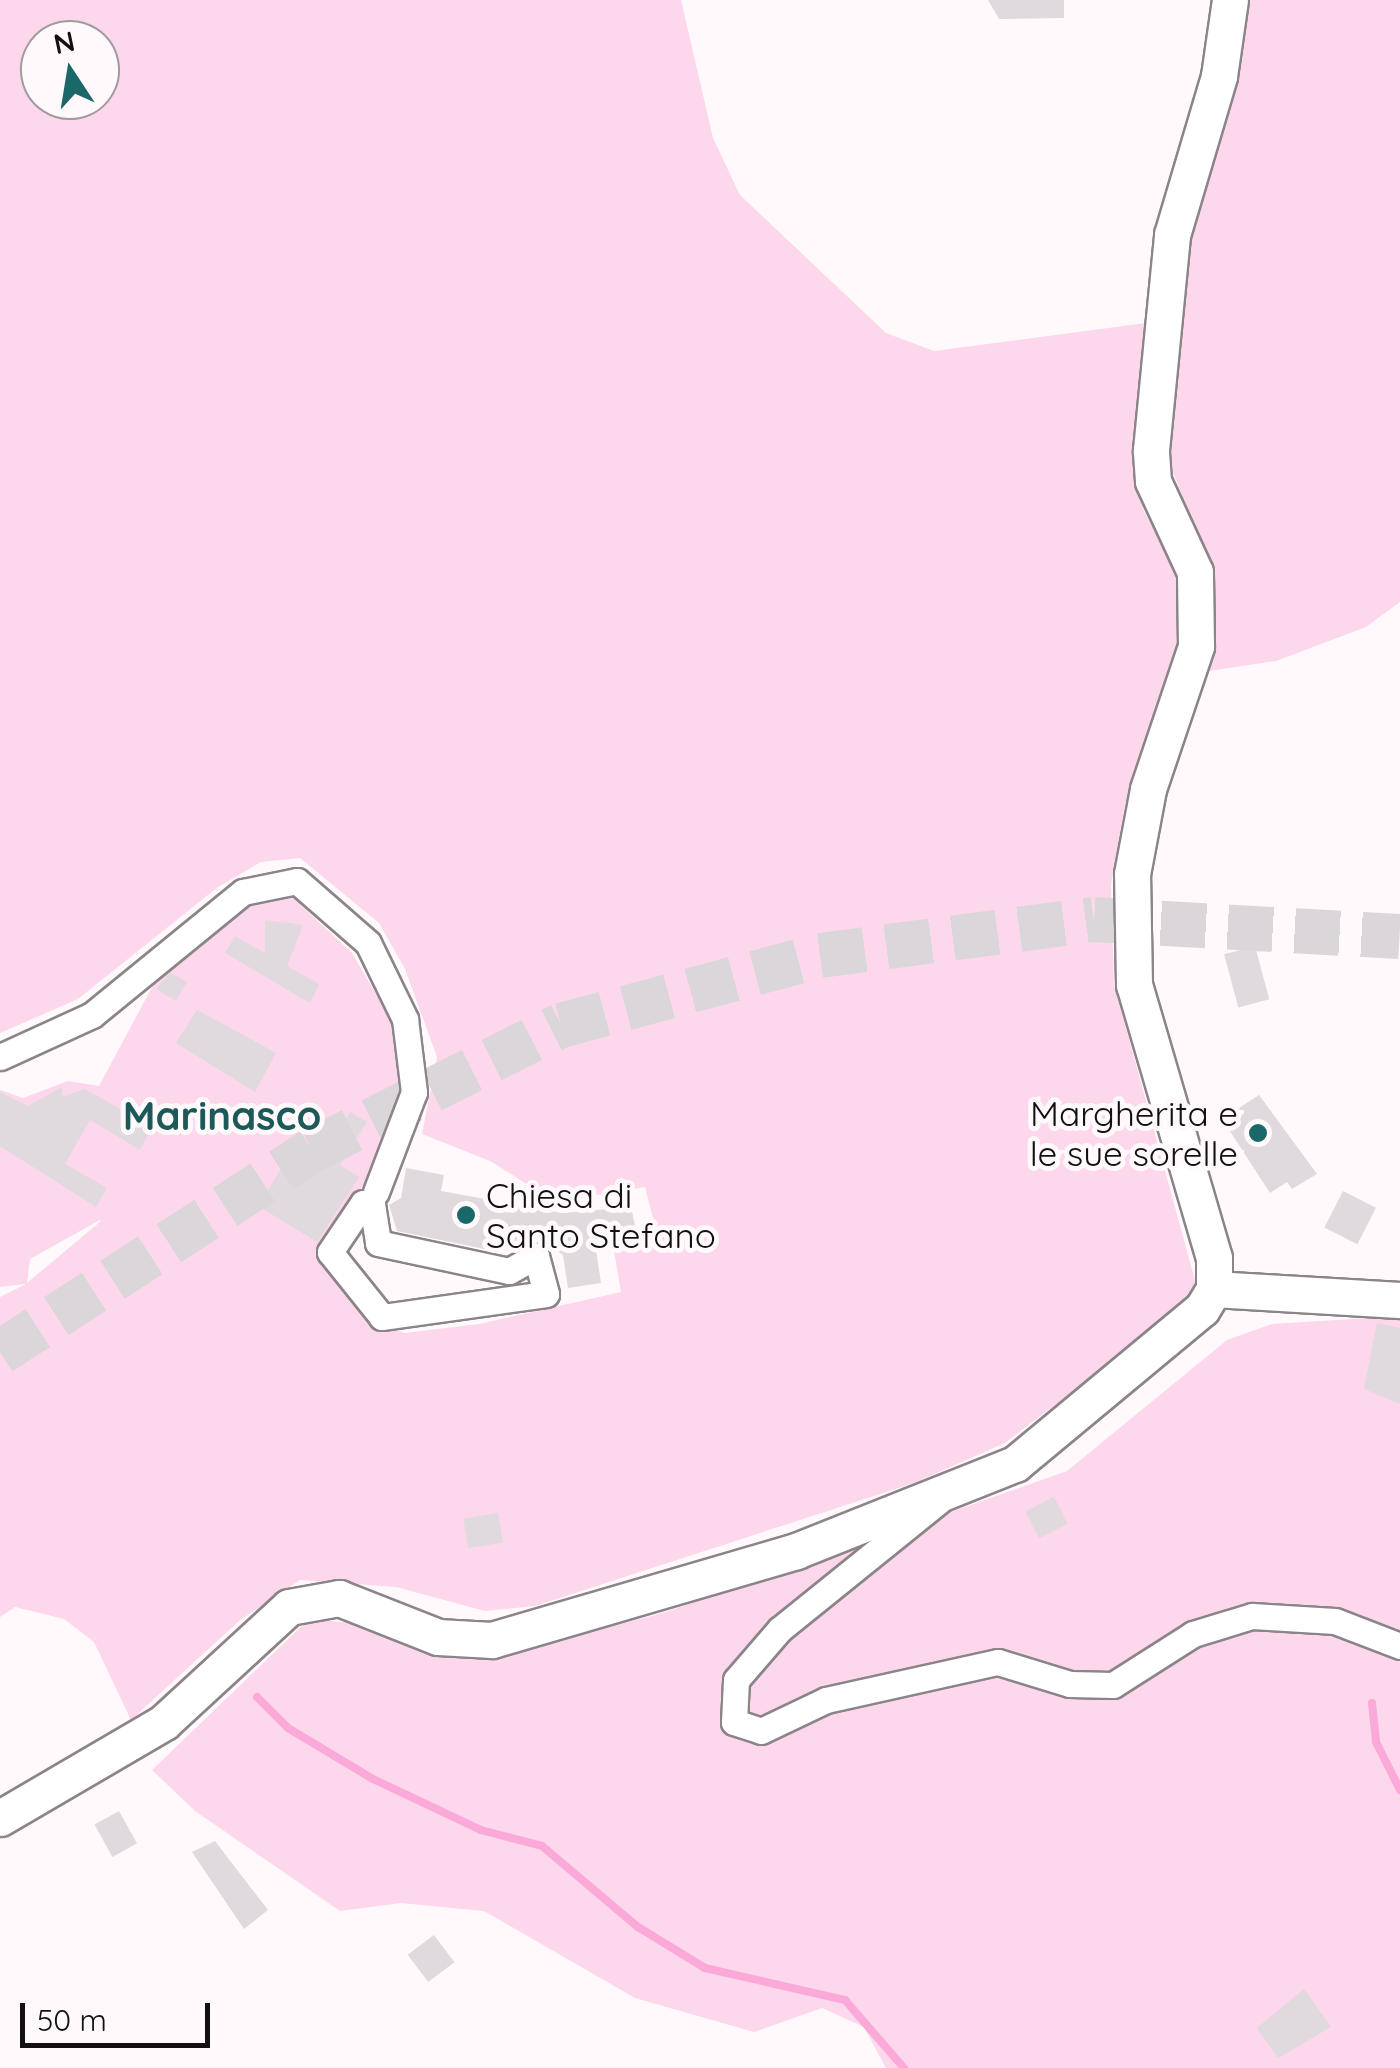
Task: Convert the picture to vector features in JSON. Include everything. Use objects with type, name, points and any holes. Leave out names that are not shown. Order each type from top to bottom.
[{"type":"street","points":[[1230,0],[1164,293],[1151,468],[1195,572],[1196,628],[1189,682],[1136,834],[1131,947],[1143,1026],[1204,1210],[1214,1289],[1185,1329],[1072,1424],[944,1496],[770,1640],[736,1680],[738,1725],[761,1731],[843,1696],[998,1662],[1070,1684],[1113,1685],[1193,1634],[1252,1616],[1335,1622],[1400,1646]]},
{"type":"street","points":[[0,1057],[92,1015],[243,892],[298,881],[368,943],[391,979],[414,1058],[414,1092],[370,1198],[330,1252],[382,1316],[546,1294],[536,1256],[509,1271],[378,1243],[370,1198]]},
{"type":"street","points":[[1214,1289],[1395,1304]]},
{"type":"street","points":[[0,1818],[164,1722],[299,1603],[339,1598],[470,1642],[517,1636],[944,1496]]},
{"type":"shaded area","points":[[0,0],[681,0],[713,138],[740,195],[886,333],[934,351],[1146,323],[1132,461],[1144,511],[1176,573],[1181,611],[1177,666],[1125,804],[1111,885],[1114,984],[1199,1295],[1005,1443],[914,1483],[535,1606],[485,1611],[396,1587],[300,1580],[239,1621],[131,1720],[94,1642],[64,1619],[15,1607],[0,1617],[0,1297],[26,1284],[0,1287],[0,1090],[23,1098],[68,1081],[99,1086],[181,933],[235,906],[290,895],[352,953],[399,1033],[420,1096],[319,1255],[381,1326],[405,1333],[479,1324],[621,1292],[614,1251],[659,1242],[645,1187],[555,1202],[490,1161],[422,1134],[437,1057],[405,969],[379,923],[300,858],[261,862],[218,887],[78,999],[0,1033]],"holes":[[[101,1221],[27,1283],[30,1259]]]},
{"type":"shaded area","points":[[1246,0],[1400,0],[1400,602],[1366,627],[1276,661],[1209,671],[1213,573],[1167,457],[1184,261],[1237,76]]},
{"type":"shaded area","points":[[1400,1316],[1400,2068],[886,2068],[864,2027],[822,2008],[754,2032],[635,1998],[484,1911],[401,1903],[340,1911],[195,1811],[152,1770],[309,1619],[363,1624],[408,1645],[484,1660],[666,1612],[1067,1471],[1227,1340],[1272,1324]]},
{"type":"building","points":[[988,0],[1064,0],[1064,18],[999,19]]},
{"type":"building","points":[[265,920],[303,925],[287,966],[319,984],[310,1003],[225,953],[235,936],[265,953]]},
{"type":"building","points":[[1255,946],[1269,999],[1238,1007],[1224,954]]},
{"type":"building","points":[[170,973],[187,982],[176,1001],[156,989]]},
{"type":"building","points":[[197,1010],[276,1053],[255,1092],[176,1043]]},
{"type":"building","points":[[62,1087],[62,1097],[85,1089],[152,1127],[140,1150],[90,1120],[65,1164],[107,1188],[96,1207],[0,1146],[0,1092],[28,1106]]},
{"type":"building","name":"Margherita e le sue sorelle","points":[[1259,1095],[1317,1174],[1292,1189],[1287,1182],[1270,1193],[1222,1119]]},
{"type":"building","points":[[350,1112],[367,1122],[340,1165],[359,1177],[317,1242],[258,1206],[299,1140],[323,1155]]},
{"type":"building","points":[[406,1168],[444,1175],[441,1191],[562,1213],[631,1207],[638,1240],[596,1250],[601,1283],[568,1288],[563,1255],[539,1240],[489,1250],[397,1231],[389,1205],[401,1198]]},
{"type":"building","points":[[1343,1191],[1376,1208],[1357,1244],[1324,1228]]},
{"type":"building","points":[[1377,1323],[1400,1328],[1400,1404],[1364,1389]]},
{"type":"building","points":[[1054,1497],[1068,1524],[1039,1538],[1025,1512]]},
{"type":"building","points":[[498,1513],[503,1543],[468,1548],[463,1518]]},
{"type":"building","points":[[119,1811],[137,1843],[112,1857],[95,1825]]},
{"type":"building","points":[[215,1841],[268,1910],[244,1929],[192,1852]]},
{"type":"building","points":[[434,1935],[454,1962],[428,1982],[408,1955]]},
{"type":"building","points":[[1304,1989],[1331,2027],[1278,2058],[1257,2028]]},
{"type":"waterway","points":[[257,1697],[288,1728],[373,1779],[481,1830],[542,1846],[638,1927],[705,1968],[845,2000],[904,2068]]},
{"type":"waterway","points":[[1372,1703],[1376,1742],[1400,1790]]},
{"type":"tunnel","points":[[0,1352],[312,1150],[561,1025],[820,955],[1094,919],[1400,936]]},
{"type":"place","name":"Margherita e le sue sorelle","points":[[1258,1133]]},
{"type":"place","name":"Chiesa di Santo Stefano","points":[[466,1215]]},
{"type":"district","name":"Marinasco","points":[[222,1115]]}]
